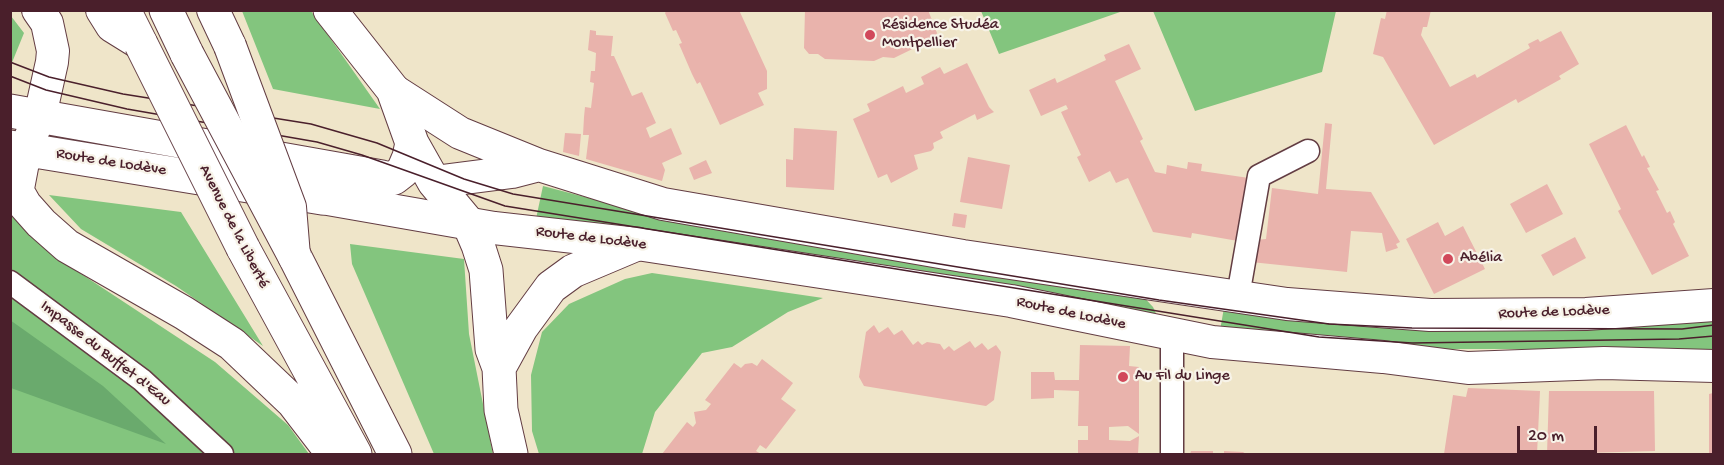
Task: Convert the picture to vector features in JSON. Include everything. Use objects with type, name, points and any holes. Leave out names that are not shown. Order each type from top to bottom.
[{"type":"main road","points":[[38,10],[47,23],[53,51],[25,114],[18,148],[14,192],[25,206],[67,246],[184,313],[231,344],[293,402],[333,454]]},
{"type":"main road","points":[[102,10],[111,26],[141,44]]},
{"type":"main road","name":"Avenue de la Liberté","points":[[124,10],[243,248],[355,454]]},
{"type":"main road","points":[[166,10],[395,454]]},
{"type":"main road","points":[[213,10],[230,46],[290,207],[295,257]]},
{"type":"main road","points":[[330,10],[393,90],[412,143],[434,182],[469,224],[486,270],[492,349],[499,368],[501,410],[512,454]]},
{"type":"main road","points":[[393,90],[460,133],[539,165]]},
{"type":"main road","name":"Route de Lodève","points":[[25,114],[394,178],[434,182],[502,173],[539,165],[663,204],[963,256],[1287,304],[1430,315],[1586,314],[1713,305]]},
{"type":"main road","points":[[322,198],[394,178],[403,171],[412,143]]},
{"type":"main road","name":"Route de Lodève","points":[[18,148],[469,224],[637,244],[1011,301],[1212,342],[1383,357],[1468,368],[1604,363],[1713,366]]},
{"type":"main road","points":[[499,368],[521,328],[551,287],[573,272],[637,244]]},
{"type":"main road","points":[[1145,282],[1159,300],[1172,334]]},
{"type":"street","points":[[1239,296],[1259,176],[1308,151]]},
{"type":"street","name":"Impasse du Buffet d'Eau","points":[[10,282],[142,380],[222,454]]},
{"type":"street","points":[[1172,334],[1172,454]]},
{"type":"green space","points":[[242,11],[311,11],[380,109],[273,89]]},
{"type":"green space","points":[[981,11],[1123,11],[999,54]]},
{"type":"green space","points":[[1153,11],[1336,11],[1322,72],[1195,111]]},
{"type":"green space","points":[[11,16],[24,33],[11,65]]},
{"type":"green space","points":[[543,186],[627,208],[1137,290],[1153,307],[1159,320],[534,228]]},
{"type":"green space","points":[[49,195],[181,212],[263,346],[176,286],[81,229]]},
{"type":"green space","points":[[10,213],[48,252],[215,362],[288,425],[309,454],[11,454]]},
{"type":"green space","points":[[350,244],[464,259],[469,334],[493,454],[434,454],[352,264]]},
{"type":"green space","points":[[652,273],[823,298],[788,312],[732,347],[702,353],[655,412],[642,454],[539,454],[532,431],[531,375],[542,332],[569,304],[625,279]]},
{"type":"green space","points":[[1225,302],[1714,318],[1713,355],[1600,349],[1381,349],[1219,336]]},
{"type":"green space","points":[[10,320],[103,386],[166,444],[11,388]]},
{"type":"building","points":[[667,10],[739,10],[767,71],[767,89],[758,93],[764,105],[720,125],[700,82],[697,84],[692,74],[679,44],[682,43],[676,30],[673,31],[665,13]]},
{"type":"building","name":"Résidence Studéa Montpellier","points":[[805,10],[928,10],[937,33],[935,38],[894,58],[883,57],[874,61],[825,59],[818,54],[809,54],[804,48]]},
{"type":"building","points":[[1387,10],[1431,10],[1427,27],[1423,27],[1421,35],[1450,87],[1475,74],[1477,78],[1530,48],[1528,44],[1538,39],[1540,42],[1561,31],[1579,64],[1559,76],[1561,79],[1518,103],[1516,99],[1434,145],[1383,57],[1373,54],[1381,18],[1385,19]]},
{"type":"building","points":[[590,30],[596,31],[596,35],[613,36],[611,56],[614,56],[632,96],[642,92],[656,123],[646,128],[650,138],[671,128],[682,154],[662,163],[665,170],[662,181],[586,159],[589,135],[583,135],[584,117],[585,107],[591,108],[594,83],[590,82],[591,71],[595,71],[596,53],[588,50]]},
{"type":"building","points":[[1129,44],[1141,69],[1115,81],[1143,139],[1140,141],[1155,172],[1166,174],[1167,165],[1187,169],[1188,162],[1202,164],[1201,171],[1249,178],[1238,241],[1192,233],[1191,238],[1153,232],[1128,178],[1116,183],[1110,171],[1089,182],[1077,157],[1081,155],[1061,112],[1068,109],[1066,105],[1041,116],[1029,90],[1055,78],[1057,83],[1106,60],[1104,55]]},
{"type":"building","points":[[967,63],[989,107],[994,112],[977,120],[975,114],[940,132],[943,138],[933,143],[934,148],[931,151],[914,155],[918,169],[891,183],[887,174],[878,178],[853,119],[870,111],[867,104],[903,86],[906,93],[924,84],[921,77],[940,67],[944,74]]},
{"type":"building","points":[[1325,123],[1332,124],[1326,189],[1371,192],[1400,242],[1396,244],[1398,248],[1386,252],[1382,233],[1351,231],[1347,272],[1251,262],[1256,240],[1266,239],[1272,188],[1318,194]]},
{"type":"building","points":[[1626,125],[1642,157],[1644,155],[1650,167],[1647,168],[1659,190],[1656,191],[1667,213],[1670,211],[1675,222],[1673,224],[1689,256],[1652,275],[1618,211],[1621,209],[1589,144]]},
{"type":"building","points":[[794,128],[837,131],[834,190],[786,187],[786,159],[793,160]]},
{"type":"building","points":[[565,133],[581,134],[579,156],[563,152]]},
{"type":"building","points":[[968,157],[1010,165],[1002,209],[960,202]]},
{"type":"building","points":[[706,160],[712,173],[694,180],[689,168]]},
{"type":"building","points":[[1547,184],[1563,214],[1526,233],[1510,204]]},
{"type":"building","points":[[954,213],[967,215],[965,228],[952,226]]},
{"type":"building","points":[[1438,222],[1445,236],[1463,226],[1485,269],[1434,294],[1406,239]]},
{"type":"building","points":[[1575,237],[1586,258],[1553,276],[1541,255]]},
{"type":"building","points":[[874,325],[879,333],[888,327],[894,335],[902,330],[913,345],[918,341],[922,345],[927,342],[940,344],[944,350],[949,346],[954,351],[970,341],[975,348],[982,343],[988,350],[996,345],[1001,352],[994,400],[986,406],[864,386],[859,377],[866,332]]},
{"type":"building","points":[[1080,345],[1130,346],[1129,366],[1139,367],[1139,434],[1128,426],[1109,427],[1109,440],[1130,441],[1139,436],[1138,454],[1078,454],[1078,440],[1088,440],[1088,426],[1078,426],[1079,391],[1054,390],[1054,398],[1031,399],[1031,372],[1054,372],[1055,380],[1079,380]]},
{"type":"building","points":[[762,359],[793,383],[781,399],[796,410],[766,449],[760,445],[756,451],[761,454],[662,454],[687,422],[693,427],[696,423],[694,412],[706,410],[711,404],[705,400],[734,363],[741,368],[745,364],[752,363],[757,366]]},
{"type":"building","points":[[1468,388],[1540,391],[1537,454],[1444,454],[1453,395],[1466,397]]},
{"type":"building","points":[[1549,391],[1654,391],[1655,451],[1547,454]]},
{"type":"building","points":[[1713,393],[1713,454],[1709,454],[1709,394]]},
{"type":"building","points":[[1191,451],[1213,451],[1213,454],[1190,454]]},
{"type":"building","points":[[1224,451],[1243,452],[1246,454],[1224,454]]},
{"type":"tram line","points":[[10,62],[49,77],[123,94],[311,124],[377,143],[464,179],[513,194],[1159,300],[1329,324],[1412,328],[1682,329],[1714,325]]},
{"type":"tram line","points":[[10,76],[46,90],[127,109],[317,142],[362,155],[505,206],[1319,337],[1412,343],[1679,339],[1714,336]]},
{"type":"place","name":"Résidence Studéa Montpellier","points":[[870,35]]},
{"type":"place","name":"Abélia","points":[[1448,259]]},
{"type":"place","name":"Au Fil du Linge","points":[[1123,377]]}]
